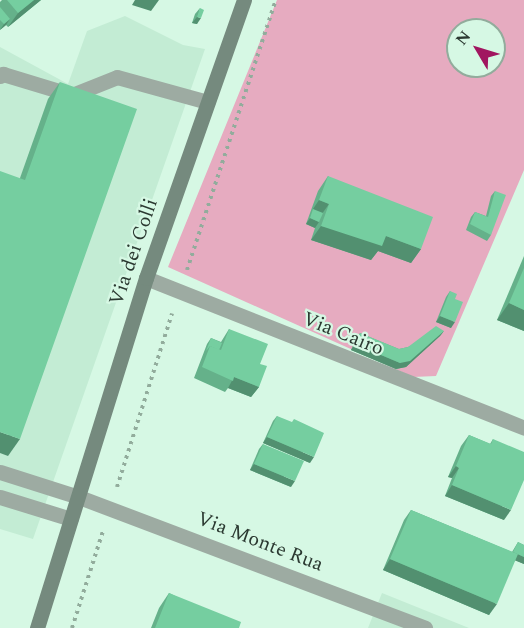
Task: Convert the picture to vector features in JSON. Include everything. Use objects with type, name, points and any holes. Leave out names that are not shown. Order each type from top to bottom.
[{"type":"main road","name":"Via dei Colli","points":[[37,628],[146,279],[244,0]]},
{"type":"street","points":[[0,76],[3,74],[72,94],[117,77],[208,102]]},
{"type":"street","name":"Via Cairo","points":[[146,279],[524,428]]},
{"type":"street","name":"Via Monte Rua","points":[[0,472],[79,497],[425,628]]},
{"type":"street","points":[[0,497],[71,519]]},
{"type":"path","points":[[116,490],[276,0]]},
{"type":"path","points":[[72,628],[103,532]]},
{"type":"shaded area","points":[[277,0],[524,0],[524,170],[436,376],[413,377],[168,267]]},
{"type":"shaded area","points":[[125,16],[183,45],[205,49],[33,539],[0,529],[0,47],[68,84],[87,31]]},
{"type":"shaded area","points":[[382,593],[469,628],[368,628]]},
{"type":"building","points":[[7,0],[34,0],[18,13]]},
{"type":"building","points":[[0,7],[10,19],[4,24],[0,20]]},
{"type":"building","points":[[200,8],[204,10],[201,18],[197,17]]},
{"type":"building","points":[[60,82],[137,109],[20,439],[0,432],[0,171],[25,180]]},
{"type":"building","points":[[328,176],[433,217],[421,249],[386,236],[382,246],[321,226],[329,204],[319,200]]},
{"type":"building","points":[[495,191],[506,195],[491,235],[470,224],[475,212],[488,217]]},
{"type":"building","points":[[313,209],[323,213],[319,222],[310,218]]},
{"type":"building","points":[[524,268],[524,310],[509,303]]},
{"type":"building","points":[[450,291],[457,294],[455,299],[463,302],[455,322],[440,316]]},
{"type":"building","points":[[436,326],[444,331],[410,361],[400,363],[355,344],[360,333],[399,349],[408,347]]},
{"type":"building","points":[[229,329],[268,344],[260,364],[267,366],[259,387],[234,377],[233,381],[202,367],[210,346],[221,350]]},
{"type":"building","points":[[211,338],[222,343],[219,350],[210,346],[206,351]]},
{"type":"building","points":[[277,416],[292,422],[294,419],[324,433],[314,457],[267,437]]},
{"type":"building","points":[[469,435],[491,444],[493,439],[524,452],[524,480],[511,510],[452,485],[459,468],[456,466]]},
{"type":"building","points":[[263,444],[304,461],[295,481],[254,464]]},
{"type":"building","points":[[411,510],[518,554],[497,604],[390,559]]},
{"type":"building","points":[[518,542],[524,545],[524,557],[513,552]]},
{"type":"building","points":[[169,593],[241,622],[239,628],[155,628]]}]
